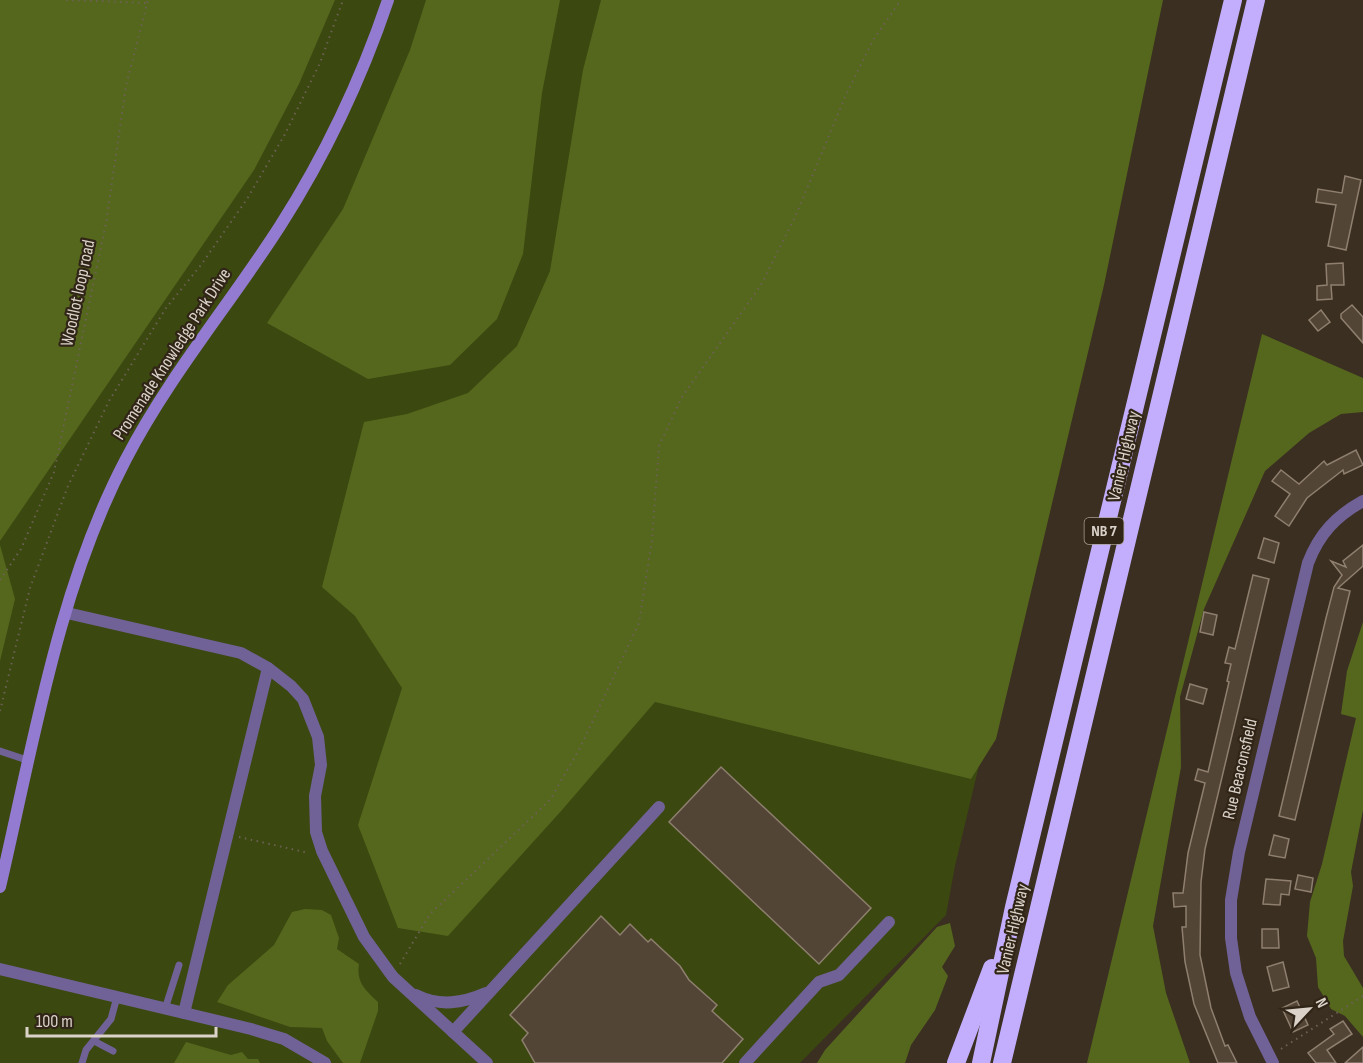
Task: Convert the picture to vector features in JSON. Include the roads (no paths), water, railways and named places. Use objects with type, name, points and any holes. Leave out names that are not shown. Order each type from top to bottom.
[{"type":"highway","name":"Vanier Highway","points":[[981,1063],[1014,907],[1233,0]]},
{"type":"highway","name":"Vanier Highway","points":[[1002,1063],[1256,0]]},
{"type":"highway","points":[[956,1063],[1014,907]]},
{"type":"street","name":"Promenade Knowledge Park Drive","points":[[0,887],[67,613],[95,530],[125,460],[191,351],[279,228],[306,183],[353,94],[388,0]]},
{"type":"street","name":"Rue Beaconsfield","points":[[1271,1060],[1250,1017],[1232,957],[1233,882],[1308,563],[1314,547],[1330,524],[1363,501]]},
{"type":"street","points":[[67,613],[241,653],[268,668],[303,699],[318,737],[321,765],[315,796],[315,818],[322,851],[364,937],[385,969],[487,1063]]},
{"type":"street","points":[[184,1013],[268,668]]},
{"type":"street","points":[[453,1032],[658,807]]},
{"type":"street","points":[[744,1063],[819,982],[839,975],[889,922]]},
{"type":"street","points":[[0,969],[284,1039],[325,1063]]},
{"type":"street","points":[[407,991],[435,1002],[451,1003],[468,1001],[491,991]]},
{"type":"lane","points":[[0,752],[30,761]]},
{"type":"lane","points":[[165,1009],[179,966]]},
{"type":"lane","points":[[82,1063],[86,1050],[111,1019],[117,997]]},
{"type":"lane","points":[[94,1041],[113,1051]]}]
